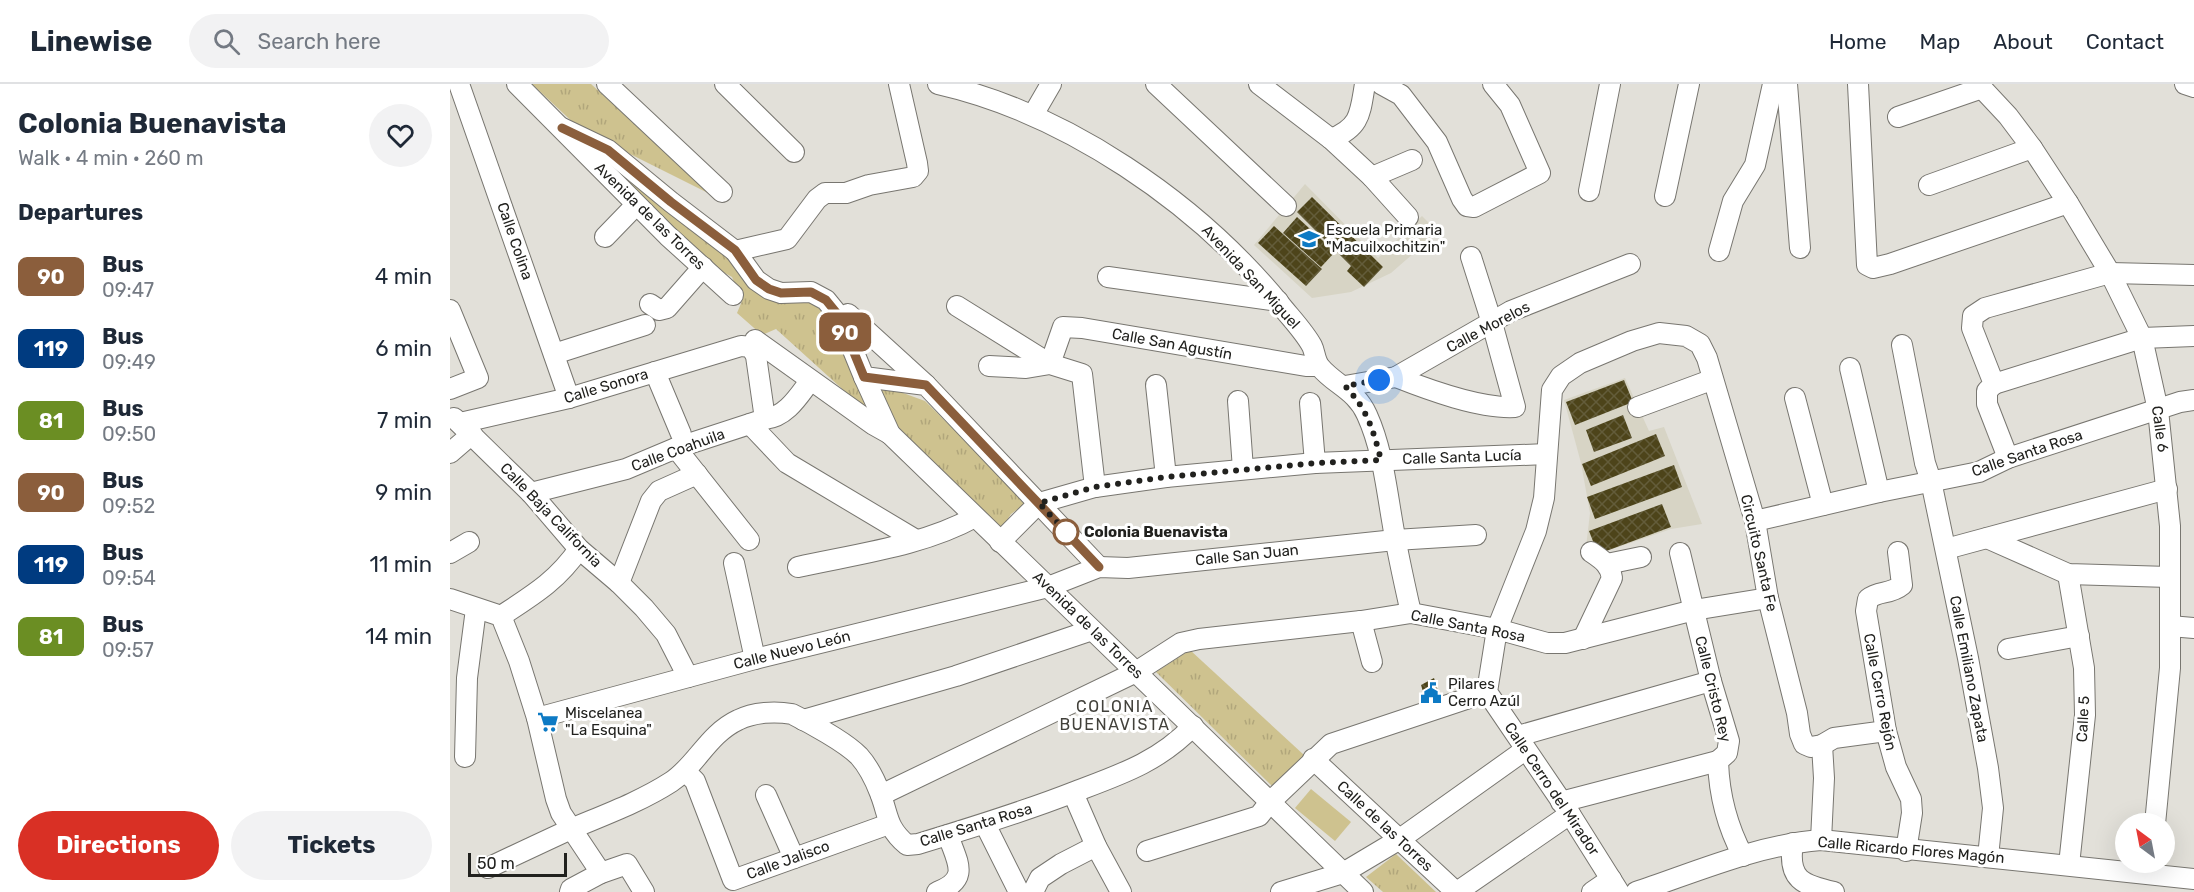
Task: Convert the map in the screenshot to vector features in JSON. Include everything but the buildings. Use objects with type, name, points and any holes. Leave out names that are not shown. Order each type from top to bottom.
[{"type":"street","name":"Calle Colina","points":[[459,84],[569,399]]},
{"type":"street","name":"Avenida de las Torres","points":[[517,84],[636,205],[733,295]]},
{"type":"street","points":[[607,84],[722,192]]},
{"type":"street","points":[[725,84],[794,152]]},
{"type":"street","points":[[735,250],[787,239],[817,199],[825,193],[846,193],[869,185],[913,177],[918,171],[917,163],[899,84]]},
{"type":"street","name":"Avenida San Miguel","points":[[938,84],[1033,115],[1107,155],[1182,206],[1223,242],[1278,301],[1312,345],[1319,366],[1345,386],[1366,412],[1381,460],[1411,613]]},
{"type":"street","points":[[1156,84],[1286,206]]},
{"type":"street","points":[[1259,84],[1331,140],[1372,177],[1408,217]]},
{"type":"street","points":[[1331,140],[1356,124],[1365,84]]},
{"type":"street","points":[[1381,84],[1401,95],[1437,142],[1462,199],[1467,206],[1474,207],[1540,173],[1510,105],[1493,84]]},
{"type":"street","points":[[1589,191],[1610,84]]},
{"type":"street","points":[[1665,196],[1689,84]]},
{"type":"street","points":[[1719,251],[1734,201],[1755,165],[1773,84]]},
{"type":"street","points":[[1787,84],[1800,248]]},
{"type":"street","points":[[1858,84],[1867,265],[1873,268],[1890,264],[2068,202]]},
{"type":"street","points":[[2185,84],[2194,87]]},
{"type":"street","points":[[1033,115],[1045,86]]},
{"type":"street","points":[[1898,117],[1980,86]]},
{"type":"street","name":"Calle 6","points":[[1980,86],[2008,116],[2068,202],[2110,273],[2142,338],[2158,410],[2170,526],[2170,668],[2156,813]]},
{"type":"street","points":[[562,128],[608,150],[671,202],[735,250],[756,280],[769,289],[781,293],[811,292],[826,300],[839,316],[864,377],[926,385]]},
{"type":"street","points":[[1929,185],[2032,148]]},
{"type":"street","points":[[1372,177],[1412,160]]},
{"type":"street","points":[[605,237],[636,205]]},
{"type":"street","points":[[1396,377],[1472,401],[1515,407],[1471,257]]},
{"type":"street","name":"Calle Morelos","points":[[1345,386],[1396,377],[1511,311],[1630,264]]},
{"type":"street","points":[[650,304],[659,309],[667,308],[703,267]]},
{"type":"street","points":[[1994,384],[1972,328],[1972,316],[1985,308],[2110,273],[2194,275]]},
{"type":"street","points":[[1108,277],[1278,301]]},
{"type":"street","points":[[957,306],[1050,364],[1082,374],[1095,487]]},
{"type":"street","points":[[450,310],[478,378],[450,389]]},
{"type":"street","points":[[848,314],[926,385],[1099,567]]},
{"type":"street","points":[[554,354],[645,325]]},
{"type":"street","name":"Calle San Agustín","points":[[1050,364],[1063,327],[1073,327],[1306,366],[1319,366]]},
{"type":"street","name":"Circuito Santa Fe","points":[[1547,454],[1552,390],[1561,375],[1580,363],[1659,333],[1686,336],[1700,344],[1707,358],[1755,521],[1768,598],[1797,713],[1800,734],[1813,745],[1824,778],[1821,840]]},
{"type":"street","points":[[2008,458],[1987,404],[1987,391],[1994,384],[2142,338],[2194,336]]},
{"type":"street","points":[[753,344],[756,356],[757,421],[787,464],[916,540]]},
{"type":"street","name":"Avenida de las Torres","points":[[753,344],[891,434],[1363,892]]},
{"type":"street","name":"Calle Sonora","points":[[450,453],[461,424],[569,399],[753,344]]},
{"type":"street","name":"Calle Emiliano Zapata","points":[[1902,345],[1925,463],[1946,549],[1968,658],[1989,778],[1993,808],[1988,857]]},
{"type":"street","points":[[988,366],[1026,368],[1050,364]]},
{"type":"street","points":[[1850,368],[1879,492]]},
{"type":"street","points":[[655,372],[679,441],[697,474],[749,540]]},
{"type":"street","name":"Avenida de las Torres","points":[[864,377],[891,434]]},
{"type":"street","points":[[1638,407],[1712,380]]},
{"type":"street","name":"Calle Coahuila","points":[[531,493],[626,469],[679,441],[775,418],[784,412],[810,381]]},
{"type":"street","points":[[1156,385],[1166,477]]},
{"type":"street","points":[[1795,398],[1823,505]]},
{"type":"street","name":"Calle Santa Rosa","points":[[1755,521],[1879,492],[1979,472],[2008,458],[2180,402],[2194,400]]},
{"type":"street","points":[[1238,401],[1243,469]]},
{"type":"street","points":[[1310,403],[1316,463]]},
{"type":"street","name":"Calle Baja California","points":[[461,424],[531,493],[579,549],[619,583],[666,634],[688,677]]},
{"type":"street","points":[[1147,851],[1259,816],[1313,759],[1331,744],[1487,692],[1497,628],[1536,531],[1544,498],[1547,454]]},
{"type":"street","name":"Calle Santa Lucía","points":[[1000,542],[1039,503],[1095,487],[1166,477],[1316,463],[1547,454]]},
{"type":"street","points":[[619,583],[651,501],[659,490],[697,474]]},
{"type":"street","points":[[1946,549],[2167,489]]},
{"type":"street","points":[[798,567],[916,540],[953,529],[975,517]]},
{"type":"street","points":[[1395,540],[1476,535]]},
{"type":"street","points":[[1987,538],[2068,574],[2169,577]]},
{"type":"street","name":"Calle San Juan","points":[[1099,567],[1128,568],[1395,540]]},
{"type":"street","points":[[450,553],[469,542]]},
{"type":"street","points":[[450,599],[501,616],[536,593],[564,570],[579,549]]},
{"type":"street","points":[[1583,639],[1611,578],[1611,570],[1607,564],[1591,552]]},
{"type":"street","name":"Calle Cerro Rejón","points":[[1898,552],[1902,585],[1894,591],[1874,594],[1868,599],[1866,611],[1886,731],[1896,767],[1911,799],[1912,813],[1906,851]]},
{"type":"street","name":"Calle Cristo Rey","points":[[1680,553],[1711,681],[1729,741],[1727,753],[1718,761],[1719,780],[1724,808],[1743,856]]},
{"type":"street","points":[[1607,564],[1641,557]]},
{"type":"street","points":[[734,563],[755,659]]},
{"type":"street","name":"Calle Nuevo León","points":[[537,718],[755,659],[1048,587],[1099,567]]},
{"type":"street","name":"Calle 5","points":[[2068,574],[2084,668],[2085,715],[2069,865]]},
{"type":"street","name":"Calle Santa Rosa","points":[[880,795],[1136,672],[1181,644],[1199,639],[1361,621],[1411,613],[1497,628],[1546,643],[1565,643],[1694,610],[1768,598]]},
{"type":"street","points":[[465,757],[459,676],[476,609]]},
{"type":"street","points":[[501,616],[519,661],[537,718],[556,799],[600,873]]},
{"type":"street","points":[[1361,621],[1372,662]]},
{"type":"street","points":[[2170,626],[2194,628]]},
{"type":"street","points":[[803,720],[956,676],[1092,630]]},
{"type":"street","points":[[2008,649],[2079,636]]},
{"type":"street","points":[[1281,892],[1343,873],[1400,839],[1521,743],[1711,681]]},
{"type":"street","name":"Calle Cerro del Mirador","points":[[1487,692],[1615,885]]},
{"type":"street","name":"Calle Santa Rosa","points":[[488,868],[617,810],[671,782],[685,771],[704,746],[737,720],[753,715],[779,712],[792,714],[860,757],[872,775],[889,824],[907,845],[918,844],[1027,811],[1131,770],[1176,744],[1192,726]]},
{"type":"street","points":[[1813,745],[1834,738],[1886,731]]},
{"type":"street","name":"Calle de las Torres","points":[[1313,759],[1456,892]]},
{"type":"street","points":[[1456,892],[1565,808],[1718,761]]},
{"type":"street","name":"Calle Jalisco","points":[[685,771],[695,781],[734,886],[794,858],[889,824]]},
{"type":"street","points":[[1073,793],[1096,846],[1120,892]]},
{"type":"street","points":[[766,795],[794,858]]},
{"type":"street","points":[[985,824],[1019,892]]},
{"type":"street","points":[[947,888],[959,876],[958,864],[948,835]]},
{"type":"street","name":"Calle Ricardo Flores Magón","points":[[1636,892],[1743,856],[1793,843],[1821,840],[1906,851],[2069,865],[2144,876],[2194,879]]},
{"type":"street","points":[[1793,843],[1790,857],[1798,879],[1806,885],[1834,892]]},
{"type":"street","points":[[1033,892],[1040,878],[1096,846]]},
{"type":"street","points":[[570,892],[571,889],[600,873],[627,864],[644,892]]},
{"type":"street","points":[[1592,892],[1615,885]]},
{"type":"shaded area","name":"Escuela Primaria \"Macuilxochitzin\"","points":[[1305,184],[1378,258],[1422,216],[1438,232],[1391,273],[1351,292],[1312,298],[1254,245]]},
{"type":"shaded area","points":[[1625,378],[1649,431],[1664,427],[1702,524],[1671,529],[1598,554],[1586,547],[1590,513],[1581,463],[1564,400]]},
{"type":"green space","points":[[532,84],[591,84],[712,195],[580,129]]},
{"type":"green space","points":[[621,165],[735,255],[755,284],[807,300],[820,307],[831,317],[871,415],[776,329],[762,335],[737,313],[742,301],[732,277],[712,266],[612,175]]},
{"type":"green space","points":[[884,386],[925,401],[1028,502],[1011,514],[1001,530],[902,437],[881,389]]},
{"type":"green space","points":[[1190,650],[1304,755],[1274,788],[1156,672]]},
{"type":"green space","points":[[1311,789],[1351,822],[1335,841],[1295,808]]},
{"type":"green space","points":[[1396,854],[1436,892],[1383,892],[1366,877]]},
{"type":"bus line","name":"90","points":[[562,128],[608,150],[671,202],[735,250],[756,280],[769,289],[781,293],[811,292],[826,300],[839,316],[864,377],[926,385],[1099,567]]},
{"type":"place","name":"Escuela Primaria \"Macuilxochitzin\"","points":[[1309,239]]},
{"type":"place","name":"Colonia Buenavista","points":[[1066,532]]},
{"type":"place","name":"Pilares Cerro Azúl","points":[[1431,693]]},
{"type":"place","name":"Miscelanea \"La Esquina\"","points":[[548,722]]},
{"type":"district","name":"COLONIA BUENAVISTA","points":[[1115,715]]},
{"type":"route","points":[[1066,532],[1069,535],[1039,503],[1095,487],[1166,477],[1316,463],[1381,460],[1366,412],[1345,386],[1379,380]]}]
